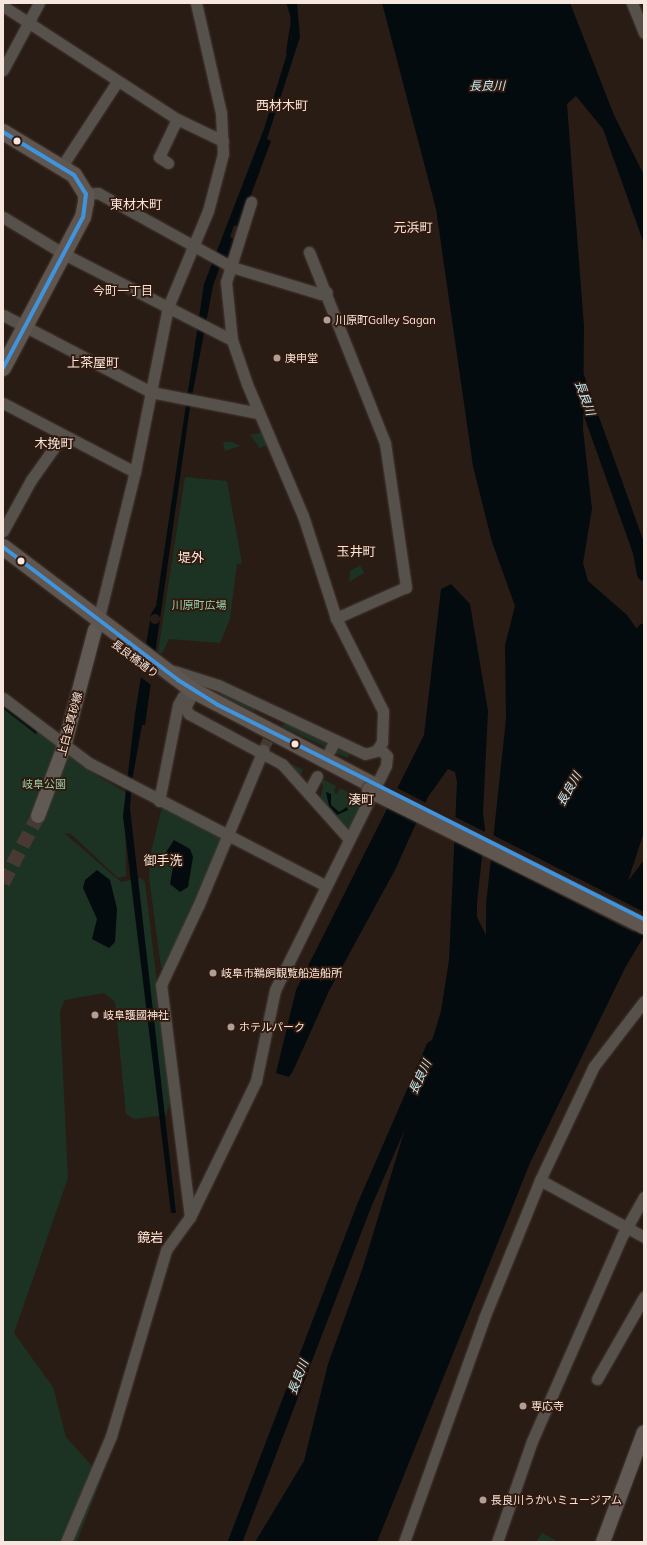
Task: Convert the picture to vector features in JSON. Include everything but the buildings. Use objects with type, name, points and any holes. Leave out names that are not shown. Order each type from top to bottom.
[{"type":"highway","points":[[3,132],[62,166],[74,175],[86,194],[83,217],[26,328],[3,368]]},
{"type":"highway","name":"長良橋通り","points":[[3,547],[97,625]]},
{"type":"highway","name":"長良橋通り","points":[[3,556],[158,669],[214,703],[372,788],[644,919]]},
{"type":"highway","name":"長良橋通り","points":[[158,669],[187,696],[644,926]]},
{"type":"main road","name":"上白金真砂線","points":[[38,816],[64,747],[97,625]]},
{"type":"main road","points":[[603,1542],[644,1432]]},
{"type":"street","points":[[3,70],[39,3]]},
{"type":"street","points":[[97,625],[135,472],[168,307],[194,246],[220,172],[223,141],[221,113],[196,3]]},
{"type":"street","points":[[632,3],[644,33]]},
{"type":"street","points":[[3,6],[117,82],[177,118],[223,141]]},
{"type":"street","points":[[62,166],[117,82]]},
{"type":"street","points":[[168,163],[159,157],[177,118]]},
{"type":"street","points":[[86,194],[98,193],[229,265],[321,294],[328,292]]},
{"type":"street","points":[[251,202],[229,265],[226,294],[232,340],[258,413],[303,516],[336,618],[383,711],[385,725],[379,748]]},
{"type":"street","points":[[3,216],[64,254],[232,340]]},
{"type":"street","points":[[309,252],[328,292],[385,443],[406,587],[336,618]]},
{"type":"street","points":[[3,315],[151,392],[258,413]]},
{"type":"street","points":[[3,403],[135,472]]},
{"type":"street","points":[[3,531],[31,480],[63,435]]},
{"type":"street","points":[[158,669],[218,685],[332,745],[365,754],[379,748]]},
{"type":"street","points":[[214,703],[209,693],[218,685]]},
{"type":"street","points":[[187,696],[185,708],[189,714],[282,764],[349,839]]},
{"type":"street","points":[[157,800],[178,705],[187,696]]},
{"type":"street","points":[[3,698],[64,747],[117,779],[326,886]]},
{"type":"street","points":[[66,1542],[111,1436],[166,1250],[190,1216],[256,1081],[275,990],[386,766],[387,756],[379,748]]},
{"type":"street","points":[[190,1216],[160,985],[170,970],[262,752]]},
{"type":"street","points":[[308,793],[317,776]]},
{"type":"street","points":[[404,1542],[482,1324],[540,1180],[594,1066],[644,1001]]},
{"type":"street","points":[[540,1180],[644,1237]]},
{"type":"street","points":[[497,1542],[532,1441],[628,1227],[644,1197]]},
{"type":"street","points":[[597,1379],[644,1297]]},
{"type":"green space","points":[[263,432],[270,444],[260,448],[250,435]]},
{"type":"green space","points":[[223,442],[232,442],[240,446],[225,451]]},
{"type":"green space","name":"川原町広場","points":[[185,477],[227,481],[242,563],[237,564],[230,619],[220,643],[169,639],[162,654],[158,652]]},
{"type":"green space","points":[[360,565],[364,573],[349,582],[350,571]]},
{"type":"green space","points":[[217,691],[255,708],[254,712],[224,697]]},
{"type":"green space","name":"岐阜公園","points":[[3,698],[98,776],[125,792],[126,876],[118,878],[71,834],[64,833],[121,882],[141,878],[145,882],[171,1099],[166,1115],[134,1119],[126,1114],[115,1002],[104,993],[65,1000],[60,1011],[68,1178],[14,1333],[53,1387],[66,1437],[102,1477],[77,1542],[3,1542]]},
{"type":"green space","points":[[287,723],[324,740],[327,748],[281,726]]},
{"type":"green space","points":[[343,748],[351,752],[348,758],[334,752]]},
{"type":"green space","points":[[281,759],[303,770],[300,776]]},
{"type":"green space","points":[[320,778],[336,786],[334,792],[337,794],[340,788],[359,798],[356,804],[362,807],[349,829],[320,800],[323,786]]},
{"type":"green space","points":[[162,807],[220,836],[221,842],[167,968],[161,968],[149,877],[150,856]]},
{"type":"green space","points":[[542,1533],[559,1542],[536,1542]]},
{"type":"water","points":[[289,3],[297,3],[300,37],[267,139],[271,141],[239,227],[234,225],[230,237],[237,240],[229,259],[220,266],[213,286],[190,407],[145,725],[142,725],[132,781],[130,808],[176,1213],[171,1213],[123,816],[135,714],[151,614],[156,606],[204,284],[264,129],[292,37]]},
{"type":"water","name":"長良川","points":[[382,3],[570,3],[614,115],[644,175],[644,244],[603,129],[576,96],[567,104],[584,326],[583,429],[592,509],[583,563],[588,581],[627,615],[644,639],[644,832],[628,881],[644,860],[644,936],[625,968],[530,1163],[377,1542],[255,1542],[304,1461],[328,1364],[363,1267],[441,1011],[449,960],[457,782],[455,772],[448,769],[428,797],[395,870],[329,991],[293,1071],[289,1077],[276,1073],[296,990],[424,735],[441,589],[451,584],[470,604],[488,711],[483,813],[485,829],[477,903],[477,917],[486,935],[486,905],[506,719],[505,645],[515,606],[492,542],[473,466],[436,209]]},
{"type":"water","points":[[326,792],[331,794],[331,805],[339,812],[347,807],[348,810],[337,815],[329,806]]},
{"type":"water","points":[[174,840],[190,849],[193,857],[188,887],[180,892],[170,884],[173,867],[163,857]]},
{"type":"water","points":[[97,870],[110,880],[117,909],[115,942],[109,948],[92,939],[97,919],[83,888],[85,880]]},
{"type":"pier","points":[[153,614],[157,614],[159,615],[159,623],[153,624],[150,621],[150,617]]},
{"type":"pier","points":[[145,643],[155,651],[151,685],[139,676]]},
{"type":"pier","points":[[397,788],[427,803],[418,822],[387,807]]},
{"type":"pier","points":[[453,816],[487,833],[484,855],[452,839]]},
{"type":"pier","points":[[493,835],[644,912],[633,932],[483,855]]},
{"type":"waterway","points":[[288,3],[291,13]]},
{"type":"waterway","points":[[287,52],[292,21]]},
{"type":"waterway","name":"長良川","points":[[577,376],[640,552],[644,574]]},
{"type":"waterway","name":"長良川","points":[[639,655],[644,630]]},
{"type":"waterway","points":[[3,706],[35,731]]},
{"type":"waterway","name":"長良川","points":[[235,1542],[364,1206],[433,1047]]},
{"type":"tunnel","points":[[263,750],[277,722]]},
{"type":"tunnel","points":[[3,883],[38,816]]},
{"type":"transit line","points":[[3,132],[74,175],[86,194],[83,217],[3,368]]},
{"type":"transit line","points":[[3,547],[178,680],[218,705],[644,919]]},
{"type":"place","name":"川原町Galley Sagan","points":[[327,320]]},
{"type":"place","name":"庚申堂","points":[[277,358]]},
{"type":"place","name":"岐阜市鵜飼観覧船造船所","points":[[213,973]]},
{"type":"place","name":"岐阜護國神社","points":[[95,1015]]},
{"type":"place","name":"ホテルパーク","points":[[231,1027]]},
{"type":"place","name":"専応寺","points":[[523,1406]]},
{"type":"place","name":"長良川うかいミュージアム","points":[[483,1500]]},
{"type":"district","name":"西材木町","points":[[282,105]]},
{"type":"district","name":"東材木町","points":[[136,204]]},
{"type":"district","name":"元浜町","points":[[413,227]]},
{"type":"district","name":"今町一丁目","points":[[123,291]]},
{"type":"district","name":"上茶屋町","points":[[93,362]]},
{"type":"district","name":"木挽町","points":[[54,443]]},
{"type":"district","name":"玉井町","points":[[356,551]]},
{"type":"district","name":"堤外","points":[[191,557]]},
{"type":"district","name":"湊町","points":[[361,799]]},
{"type":"district","name":"御手洗","points":[[163,860]]},
{"type":"district","name":"鏡岩","points":[[150,1237]]}]
